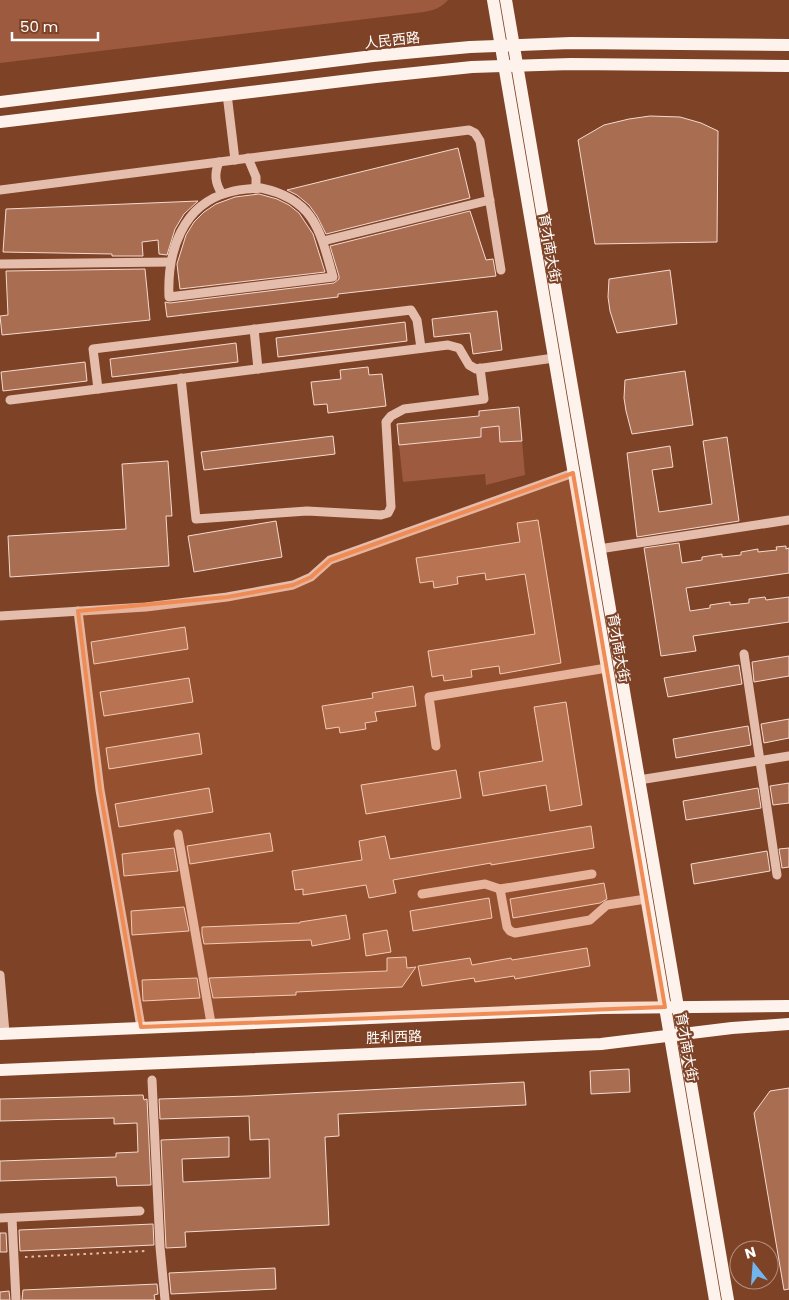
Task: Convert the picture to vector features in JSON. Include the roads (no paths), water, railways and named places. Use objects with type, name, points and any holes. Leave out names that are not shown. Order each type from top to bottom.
[{"type":"main road","name":"育才南大街","points":[[493,0],[511,65],[599,550],[639,780],[671,1007],[728,1300]]},
{"type":"main road","name":"育才南大街","points":[[506,0],[507,45]]},
{"type":"main road","name":"人民西路","points":[[0,102],[373,56],[507,45],[571,43],[789,45]]},
{"type":"main road","name":"育才南大街","points":[[511,65],[554,358],[573,473],[646,899],[671,1007]]},
{"type":"main road","points":[[0,122],[376,77],[511,65],[789,66]]},
{"type":"main road","name":"胜利西路","points":[[2,1033],[602,1008],[789,1006]]},
{"type":"main road","name":"胜利西路","points":[[0,1070],[601,1044],[789,1024]]},
{"type":"main road","name":"育才南大街","points":[[676,1035],[715,1300]]},
{"type":"street","points":[[227,94],[235,160]]},
{"type":"street","points":[[0,190],[469,130],[475,133],[480,141],[501,270]]},
{"type":"street","points":[[248,158],[256,177],[256,189]]},
{"type":"street","points":[[220,162],[215,171],[215,179],[222,194]]},
{"type":"street","points":[[256,189],[275,191],[305,209],[314,220],[323,242],[333,277],[169,297],[168,277],[170,262],[178,235],[186,220],[201,206],[222,194],[256,189]]},
{"type":"street","points":[[323,242],[490,200]]},
{"type":"street","points":[[0,264],[170,262]]},
{"type":"street","points":[[98,389],[93,349],[410,310],[417,320],[421,348]]},
{"type":"street","points":[[254,329],[258,369]]},
{"type":"street","points":[[10,400],[448,345],[459,348],[469,365],[476,369],[554,358]]},
{"type":"street","points":[[182,378],[196,519],[307,511],[381,515],[388,513],[391,507],[386,422],[391,416],[404,409],[484,400],[480,368]]},
{"type":"street","points":[[0,616],[146,607],[227,597],[293,585],[311,577],[330,560],[573,473]]},
{"type":"street","points":[[599,550],[789,520]]},
{"type":"street","points":[[78,611],[100,790],[141,1027]]},
{"type":"street","points":[[744,654],[778,875]]},
{"type":"street","points":[[436,746],[428,697],[607,668]]},
{"type":"street","points":[[639,780],[789,756]]},
{"type":"street","points":[[178,834],[211,1023]]},
{"type":"street","points":[[422,894],[486,884],[500,889],[592,874]]},
{"type":"street","points":[[500,889],[507,926],[510,931],[515,933],[590,920],[607,905],[646,899]]},
{"type":"street","points":[[0,975],[2,1033]]},
{"type":"street","points":[[152,1080],[160,1247],[165,1300]]},
{"type":"street","points":[[0,1218],[140,1211]]},
{"type":"street","points":[[12,1218],[16,1300]]}]
